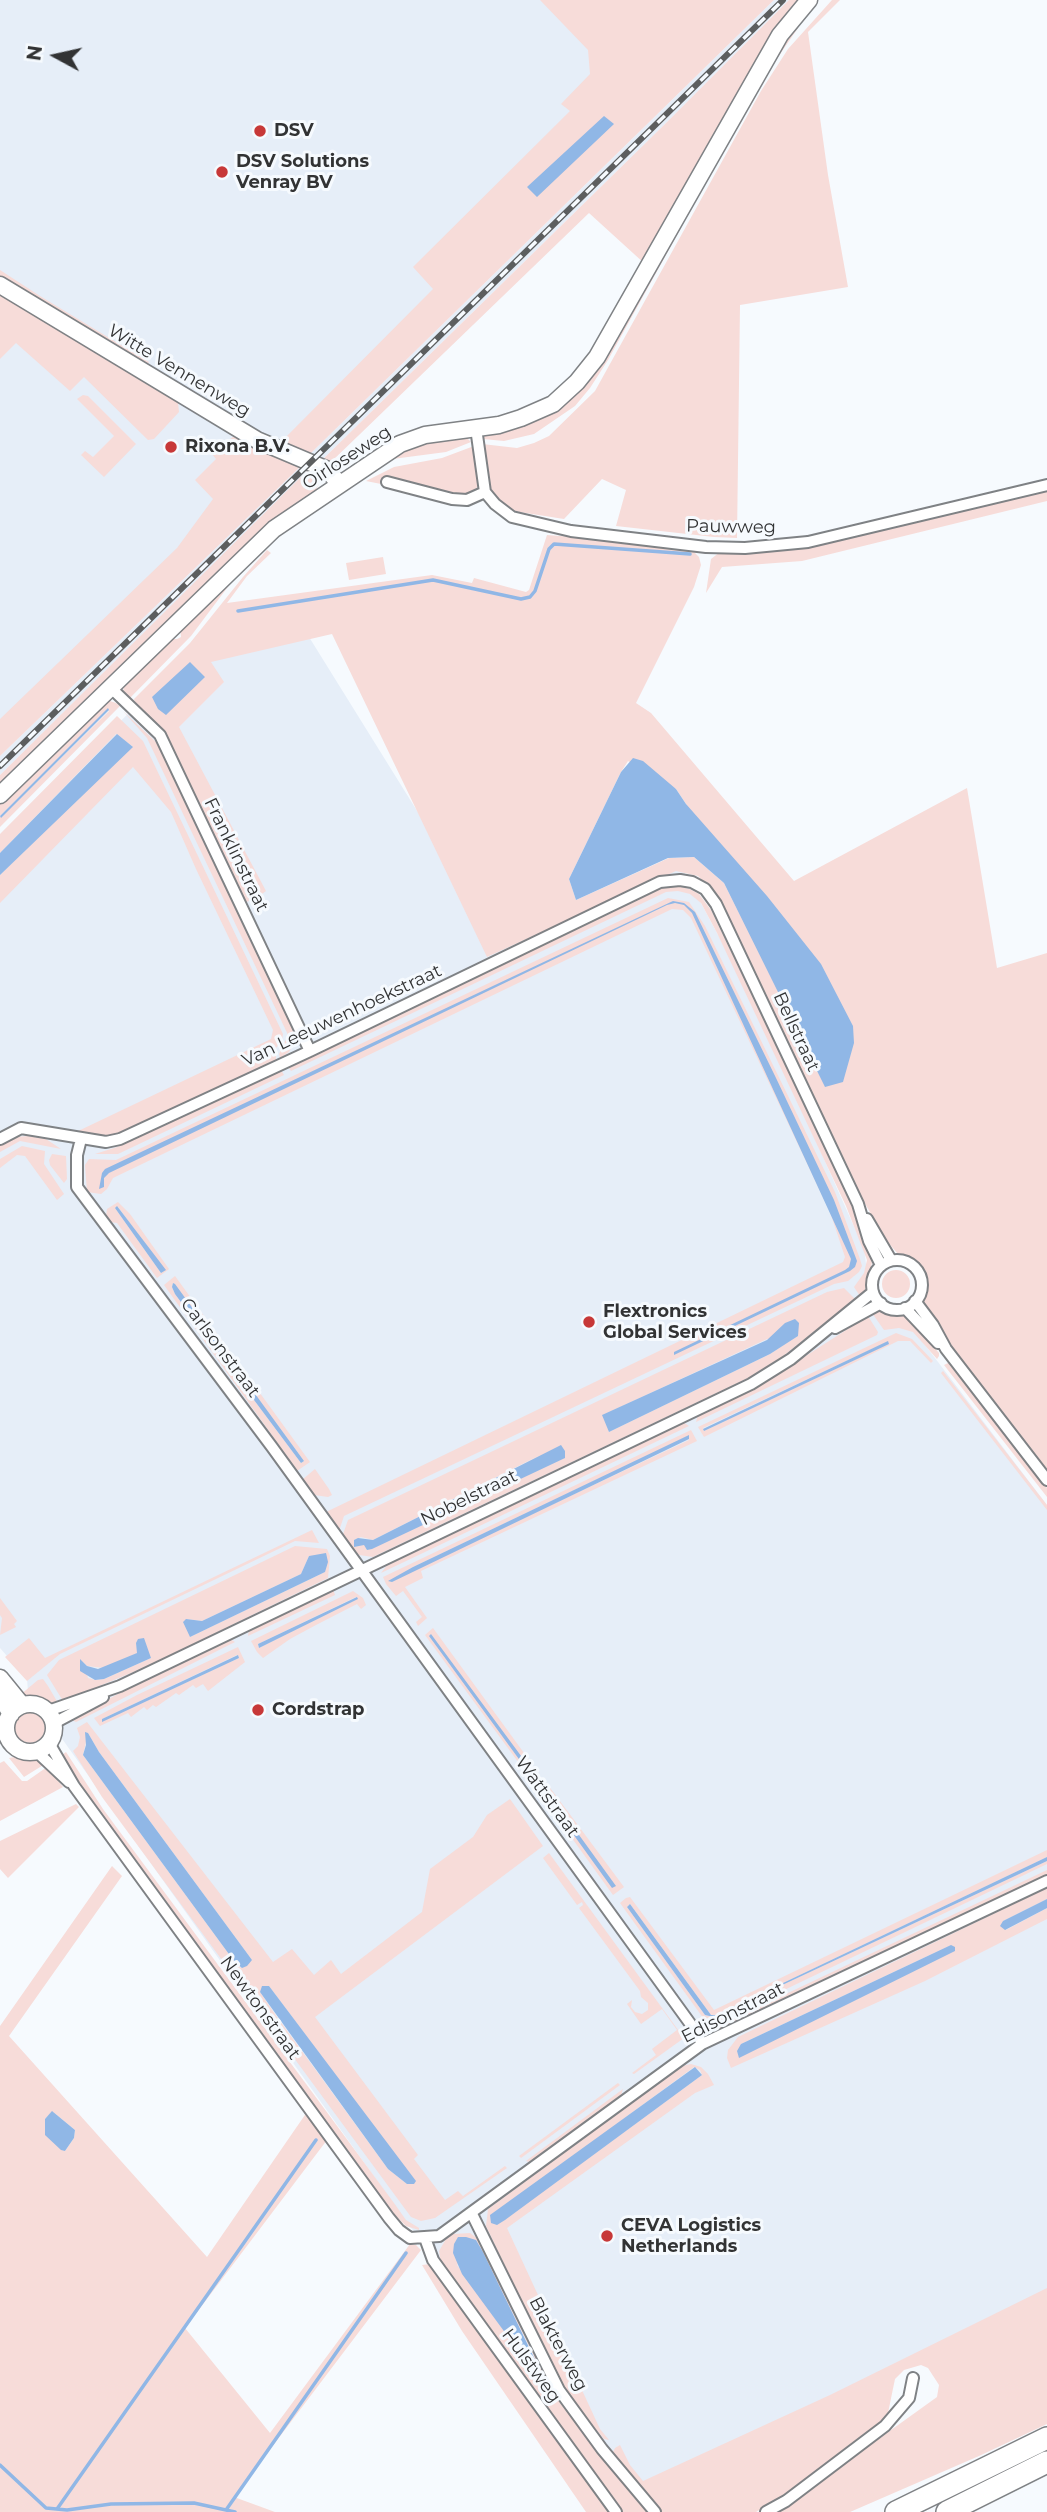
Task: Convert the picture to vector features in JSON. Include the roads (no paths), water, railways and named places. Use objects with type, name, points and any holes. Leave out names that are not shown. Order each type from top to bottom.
[{"type":"highway","points":[[895,2512],[1047,2438]]},
{"type":"highway","points":[[947,2512],[1047,2462]]},
{"type":"street","name":"Oirloseweg","points":[[0,795],[274,529],[400,444],[425,435],[499,425],[521,418],[552,404],[577,382],[597,357],[780,35],[809,0]]},
{"type":"street","name":"Witte Vennenweg","points":[[0,285],[257,440],[328,470],[339,484]]},
{"type":"street","points":[[387,482],[452,499],[467,500],[485,492],[476,428]]},
{"type":"street","name":"Pauwweg","points":[[485,492],[512,517],[571,531],[706,547],[745,548],[808,542],[1047,485]]},
{"type":"street","name":"Franklinstraat","points":[[111,688],[160,735],[310,1051]]},
{"type":"street","name":"Van Leeuwenhoekstraat","points":[[0,1139],[21,1128],[106,1142],[120,1139],[310,1051],[660,882],[692,882]]},
{"type":"street","name":"Bellstraat","points":[[692,882],[705,889],[716,904],[886,1263]]},
{"type":"street","name":"Carlsonstraat","points":[[81,1139],[77,1155],[77,1186],[361,1571]]},
{"type":"street","points":[[905,1261],[916,1269],[921,1281],[919,1295],[905,1308],[892,1309],[881,1303],[873,1292],[873,1278],[886,1263],[905,1261]]},
{"type":"street","name":"Nobelstraat","points":[[51,1717],[751,1384],[791,1359],[873,1292]]},
{"type":"street","points":[[915,1301],[933,1325],[946,1349]]},
{"type":"street","name":"Nobelstraat","points":[[826,1332],[881,1303]]},
{"type":"street","points":[[905,1308],[946,1349],[1047,1480]]},
{"type":"street","name":"Wattstraat","points":[[361,1571],[698,2033],[702,2044]]},
{"type":"street","points":[[0,1678],[16,1709]]},
{"type":"street","points":[[0,1696],[16,1709]]},
{"type":"street","points":[[0,1758],[7,1741],[6,1724],[16,1709],[37,1705],[51,1717],[54,1734],[43,1747],[24,1752],[7,1741]]},
{"type":"street","name":"Newtonstraat","points":[[43,1747],[394,2225],[410,2238],[425,2238]]},
{"type":"street","name":"Edisonstraat","points":[[425,2238],[439,2236],[472,2214],[702,2044],[1047,1881]]},
{"type":"street","name":"Blakterweg","points":[[472,2214],[559,2390],[602,2449],[655,2512]]},
{"type":"street","name":"Hulstweg","points":[[425,2238],[433,2260],[617,2512]]},
{"type":"street","points":[[766,2512],[786,2501],[885,2426],[909,2398],[913,2378]]},
{"type":"water","points":[[604,116],[614,124],[537,197],[527,187]]},
{"type":"water","points":[[190,662],[205,677],[166,715],[158,709],[152,697]]},
{"type":"water","points":[[108,708],[109,710],[1,818],[0,816]]},
{"type":"water","points":[[117,734],[133,747],[0,875],[0,853]]},
{"type":"water","points":[[633,758],[643,761],[676,789],[821,964],[853,1026],[854,1043],[843,1082],[825,1087],[724,883],[694,857],[668,858],[576,900],[569,879],[621,772]]},
{"type":"water","points":[[673,901],[684,903],[695,912],[776,1078],[834,1200],[857,1261],[850,1271],[674,1355],[674,1352],[845,1270],[851,1259],[692,913],[684,905],[675,903],[109,1173],[104,1178],[104,1187],[99,1189],[105,1169]]},
{"type":"water","points":[[117,1206],[166,1270],[161,1273],[115,1208]]},
{"type":"water","points":[[173,1283],[304,1461],[301,1463],[175,1294]]},
{"type":"water","points":[[795,1319],[799,1323],[798,1336],[770,1354],[609,1432],[602,1415],[767,1340],[785,1323]]},
{"type":"water","points":[[888,1341],[889,1344],[704,1431],[703,1429]]},
{"type":"water","points":[[689,1435],[689,1439],[392,1582],[388,1581],[413,1567]]},
{"type":"water","points":[[561,1445],[565,1458],[372,1549],[367,1550],[364,1545],[354,1547],[354,1540],[358,1538],[373,1540]]},
{"type":"water","points":[[326,1553],[328,1562],[325,1572],[190,1637],[183,1622],[186,1619],[202,1621],[301,1574],[309,1556]]},
{"type":"water","points":[[357,1597],[358,1599],[259,1648],[258,1644]]},
{"type":"water","points":[[431,1634],[527,1764],[524,1766],[429,1636]]},
{"type":"water","points":[[144,1638],[151,1658],[104,1679],[95,1680],[80,1671],[80,1659],[87,1666],[98,1669],[137,1653],[136,1643],[138,1639]]},
{"type":"water","points":[[238,1655],[239,1658],[102,1722],[102,1719]]},
{"type":"water","points":[[85,1732],[252,1960],[247,1966],[242,1968],[234,1961],[83,1755],[86,1745]]},
{"type":"water","points":[[545,1788],[616,1886],[612,1888],[542,1791]]},
{"type":"water","points":[[1047,1857],[1047,1861],[714,2017],[705,2015],[627,1907],[630,1904],[711,2015],[716,2015]]},
{"type":"water","points":[[1047,1899],[1047,1908],[1005,1930],[1000,1926],[1003,1921]]},
{"type":"water","points":[[951,1945],[955,1947],[955,1951],[739,2058],[737,2051],[741,2044]]},
{"type":"water","points":[[262,1986],[269,1986],[416,2181],[414,2184],[407,2184],[388,2169],[260,1992]]},
{"type":"water","points":[[695,2067],[702,2075],[505,2220],[497,2225],[491,2223],[490,2215]]},
{"type":"water","points":[[52,2111],[75,2130],[74,2138],[65,2151],[45,2135],[45,2119]]},
{"type":"water","points":[[458,2237],[476,2240],[538,2366],[531,2368],[462,2274],[453,2253]]},
{"type":"waterway","points":[[238,611],[433,580],[521,599],[530,597],[535,591],[549,549],[554,544],[690,554]]},
{"type":"waterway","points":[[57,2509],[316,2140]]},
{"type":"waterway","points":[[226,2510],[406,2253]]},
{"type":"waterway","points":[[0,2465],[46,2508],[67,2510],[111,2504],[194,2503],[235,2512]]},
{"type":"railway","points":[[0,766],[783,0]]},
{"type":"place","name":"DSV","points":[[260,131]]},
{"type":"place","name":"DSV Solutions Venray BV","points":[[222,172]]},
{"type":"place","name":"Rixona B.V.","points":[[171,447]]},
{"type":"place","name":"Flextronics Global Services","points":[[589,1322]]},
{"type":"place","name":"Cordstrap","points":[[258,1710]]},
{"type":"place","name":"CEVA Logistics Netherlands","points":[[607,2236]]}]
